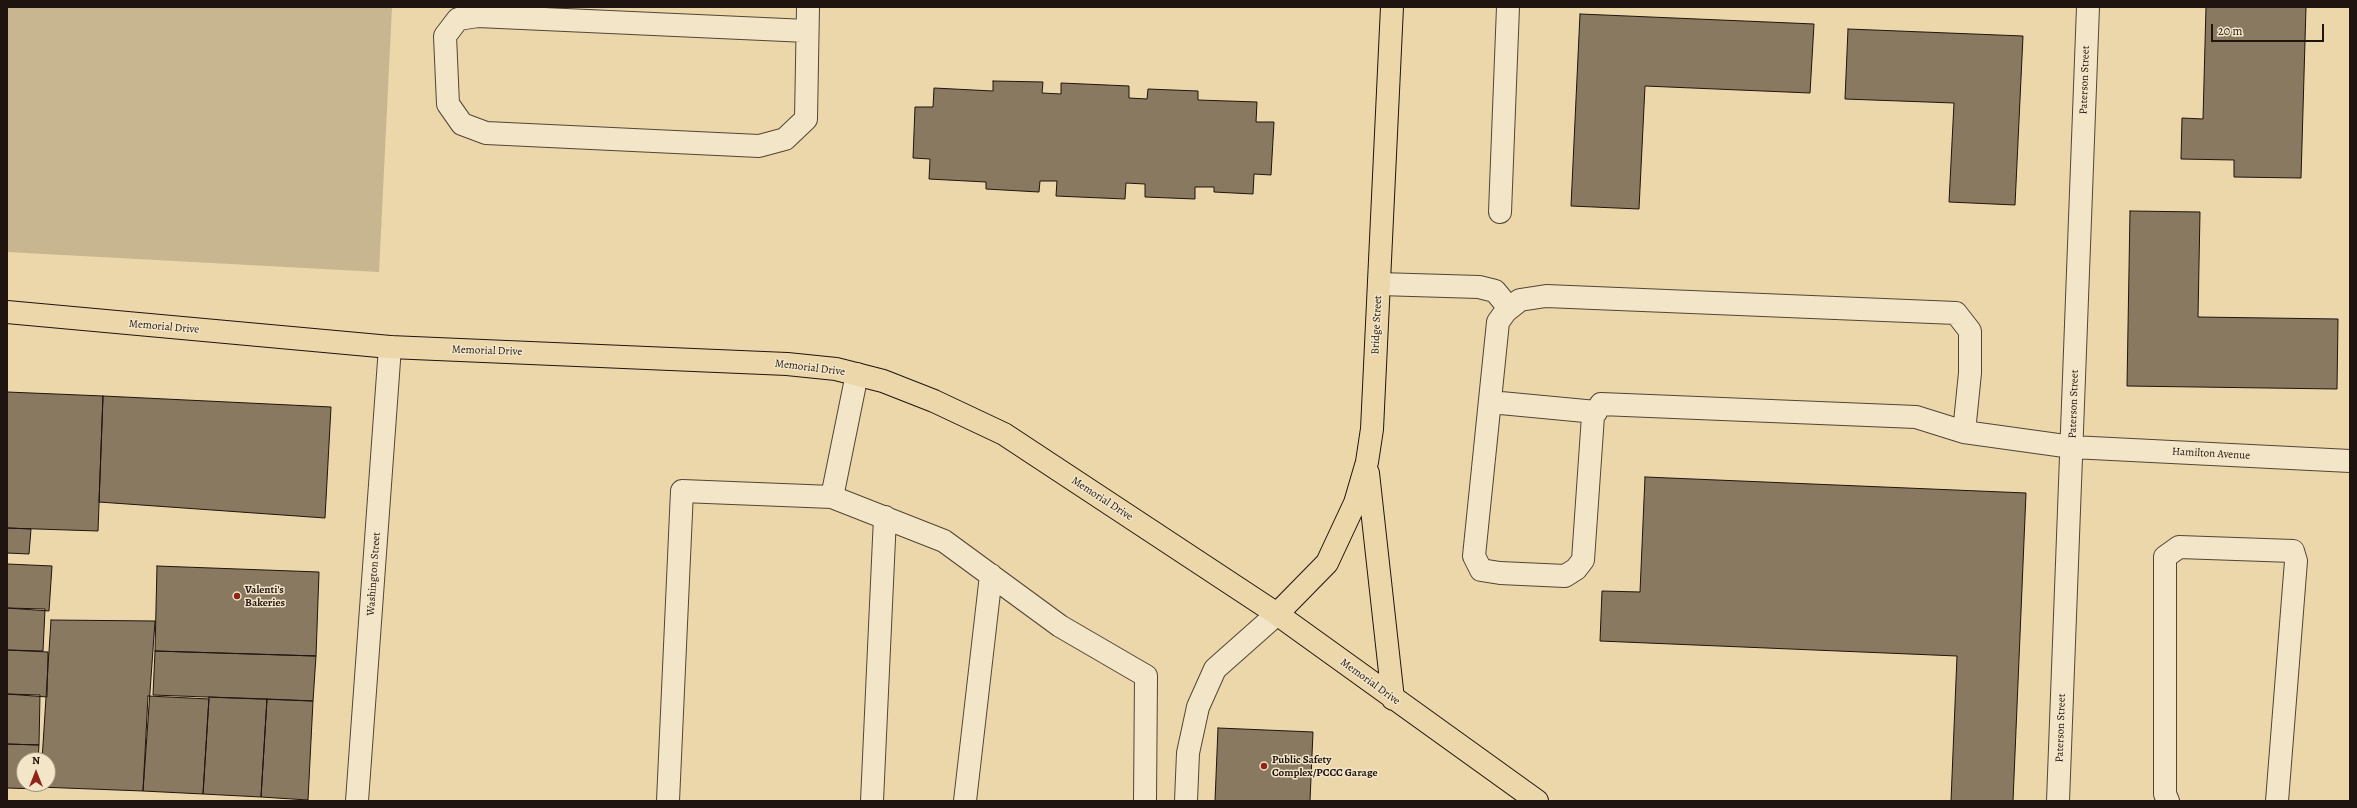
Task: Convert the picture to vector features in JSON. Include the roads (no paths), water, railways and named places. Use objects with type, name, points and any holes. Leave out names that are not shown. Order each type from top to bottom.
[{"type":"main road","name":"Bridge Street","points":[[1277,614],[1327,563],[1355,503],[1367,462],[1372,429],[1392,7]]},
{"type":"main road","name":"Memorial Drive","points":[[7,312],[390,347],[788,364],[836,369],[883,380],[934,400],[1004,434],[1277,614],[1393,699],[1537,801]]},
{"type":"main road","points":[[1367,462],[1393,699]]},
{"type":"street","points":[[807,30],[478,16],[458,19],[445,36],[448,104],[462,124],[486,133],[760,146],[785,139],[806,119],[808,7]]},
{"type":"street","points":[[1500,212],[1508,7]]},
{"type":"street","name":"Paterson Street","points":[[2058,801],[2088,7]]},
{"type":"street","points":[[1379,284],[1479,287],[1495,291],[1509,308]]},
{"type":"street","points":[[1490,402],[1596,412],[1593,416],[1583,560],[1576,569],[1565,576],[1534,576],[1480,570],[1474,556],[1498,322],[1509,308],[1520,300],[1546,296],[1956,313],[1970,330],[1970,373],[1964,432]]},
{"type":"street","name":"Washington Street","points":[[357,801],[390,347]]},
{"type":"street","points":[[832,497],[857,374]]},
{"type":"street","name":"Hamilton Avenue","points":[[1596,412],[1601,404],[1619,403],[1916,417],[1964,432],[2072,447],[2350,461]]},
{"type":"street","points":[[668,801],[682,491],[832,497],[944,540],[1060,626],[1146,676],[1145,801]]},
{"type":"street","points":[[872,801],[885,517]]},
{"type":"street","points":[[2168,801],[2165,794],[2165,557],[2179,547],[2293,551],[2296,561],[2276,801]]},
{"type":"street","points":[[965,801],[991,575]]},
{"type":"street","points":[[1186,801],[1188,753],[1198,707],[1215,669],[1277,614]]},
{"type":"place","name":"Valenti's Bakeries","points":[[237,596]]},
{"type":"place","name":"Public Safety Complex/PCCC Garage","points":[[1264,766]]}]
